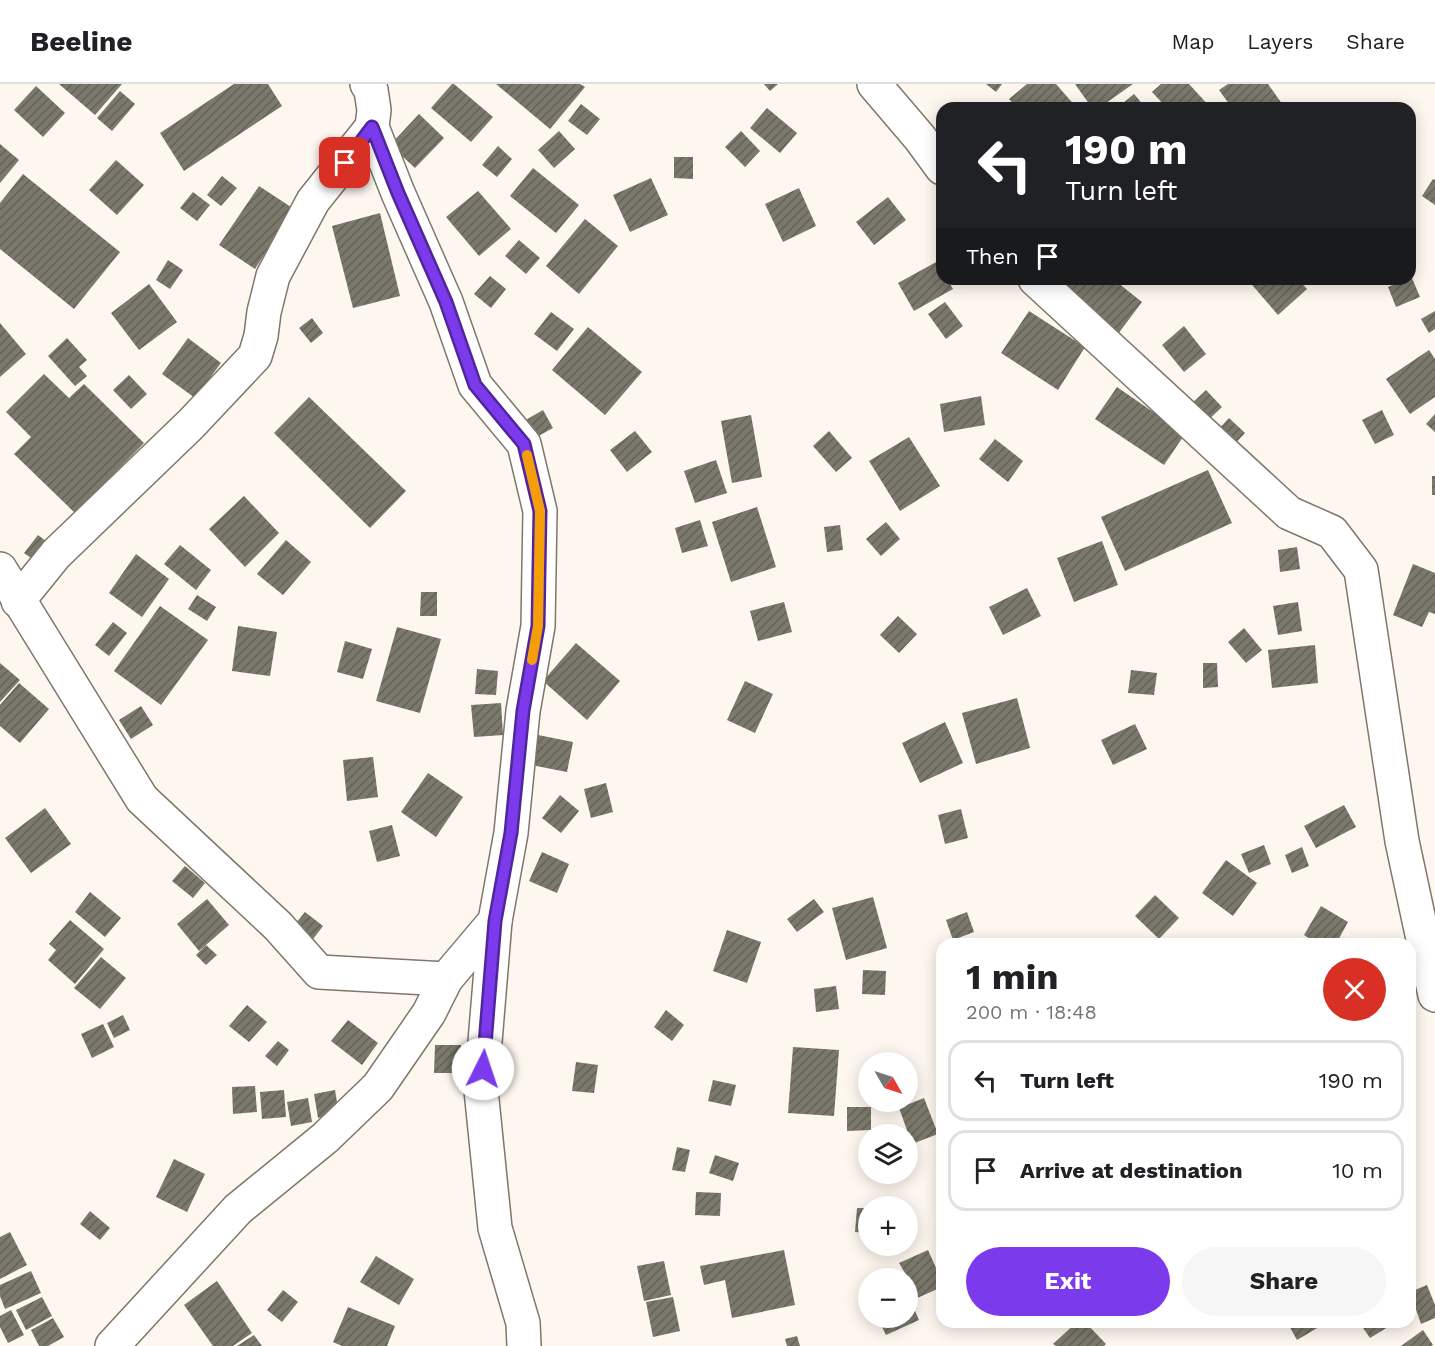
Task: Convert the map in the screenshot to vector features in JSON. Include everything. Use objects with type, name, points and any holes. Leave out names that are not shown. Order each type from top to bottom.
[{"type":"street","points":[[367,84],[374,110],[372,127],[446,302],[475,385],[524,444],[540,511],[538,626],[523,711],[511,833],[495,921],[481,1090],[495,1228],[523,1323],[524,1346]]},
{"type":"street","points":[[874,84],[936,160]]},
{"type":"street","points":[[18,601],[56,554],[191,424],[255,356],[273,276],[314,201],[372,127]]},
{"type":"street","points":[[1042,285],[1289,513],[1332,532],[1361,570],[1402,841],[1435,995]]},
{"type":"street","points":[[0,569],[142,799],[278,926],[319,972],[446,979]]},
{"type":"street","points":[[112,1346],[238,1209],[325,1138],[378,1087],[429,1012],[446,979],[495,921]]},
{"type":"building","points":[[59,84],[122,84],[95,115]]},
{"type":"building","points":[[234,84],[268,84],[282,106],[184,171],[160,133]]},
{"type":"building","points":[[452,84],[493,117],[471,142],[431,108]]},
{"type":"building","points":[[496,84],[580,84],[585,87],[550,129]]},
{"type":"building","points":[[764,84],[778,84],[770,91]]},
{"type":"building","points":[[986,84],[1002,84],[996,92]]},
{"type":"building","points":[[1027,84],[1056,84],[1072,102],[1012,102],[1009,99]]},
{"type":"building","points":[[1075,84],[1133,84],[1108,102],[1088,102]]},
{"type":"building","points":[[1161,84],[1189,84],[1205,102],[1161,102],[1152,92]]},
{"type":"building","points":[[1228,84],[1268,84],[1281,102],[1228,102],[1219,90]]},
{"type":"building","points":[[36,86],[65,113],[43,137],[14,110]]},
{"type":"building","points":[[120,91],[135,104],[112,131],[97,118]]},
{"type":"building","points":[[1134,94],[1141,102],[1124,102]]},
{"type":"building","points":[[581,104],[600,119],[587,135],[568,121]]},
{"type":"building","points":[[767,108],[797,133],[780,153],[750,128]]},
{"type":"building","points":[[419,114],[444,138],[415,168],[390,145]]},
{"type":"building","points":[[559,131],[575,149],[554,168],[538,150]]},
{"type":"building","points":[[741,131],[760,151],[745,167],[725,147]]},
{"type":"building","points":[[0,144],[19,160],[0,183]]},
{"type":"building","points":[[498,146],[512,159],[497,177],[482,165]]},
{"type":"building","points":[[674,157],[693,157],[693,179],[674,178]]},
{"type":"building","points":[[116,160],[144,185],[117,215],[89,190]]},
{"type":"building","points":[[533,168],[579,205],[556,233],[510,196]]},
{"type":"building","points":[[23,174],[120,252],[74,309],[0,249],[0,203]]},
{"type":"building","points":[[222,176],[237,188],[221,206],[207,195]]},
{"type":"building","points":[[651,178],[668,215],[630,232],[613,195]]},
{"type":"building","points":[[1433,179],[1435,180],[1435,205],[1422,196]]},
{"type":"building","points":[[259,186],[294,209],[255,269],[219,245]]},
{"type":"building","points":[[799,188],[816,226],[783,242],[765,204]]},
{"type":"building","points":[[478,191],[511,229],[479,256],[446,217]]},
{"type":"building","points":[[193,192],[210,205],[197,221],[180,208]]},
{"type":"building","points":[[888,197],[906,220],[874,245],[856,222]]},
{"type":"building","points":[[380,213],[400,296],[353,308],[332,226]]},
{"type":"building","points":[[585,219],[618,246],[579,294],[546,266]]},
{"type":"building","points":[[519,240],[540,258],[526,274],[505,256]]},
{"type":"building","points":[[168,260],[183,270],[170,289],[156,280]]},
{"type":"building","points":[[936,262],[936,285],[951,285],[953,289],[914,311],[898,283]]},
{"type":"building","points":[[490,276],[506,289],[491,308],[474,294]]},
{"type":"building","points":[[149,284],[177,322],[139,350],[111,313]]},
{"type":"building","points":[[1121,285],[1142,302],[1118,334],[1056,286]]},
{"type":"building","points":[[1252,285],[1303,285],[1307,289],[1278,315]]},
{"type":"building","points":[[1415,285],[1420,297],[1396,307],[1388,287]]},
{"type":"building","points":[[945,302],[963,326],[946,339],[928,314]]},
{"type":"building","points":[[1029,311],[1085,347],[1058,390],[1001,353]]},
{"type":"building","points":[[1435,311],[1435,329],[1429,333],[1421,319]]},
{"type":"building","points":[[551,312],[574,329],[557,351],[534,334]]},
{"type":"building","points":[[312,318],[323,333],[311,343],[299,328]]},
{"type":"building","points":[[0,323],[26,354],[0,377]]},
{"type":"building","points":[[1184,326],[1206,354],[1184,372],[1162,345]]},
{"type":"building","points":[[588,327],[642,372],[605,415],[552,370]]},
{"type":"building","points":[[67,338],[87,360],[79,367],[87,376],[75,386],[48,356]]},
{"type":"building","points":[[188,338],[221,363],[195,398],[162,374]]},
{"type":"building","points":[[1429,350],[1435,359],[1435,397],[1410,414],[1386,379]]},
{"type":"building","points":[[44,374],[69,398],[84,384],[144,443],[75,513],[14,454],[31,437],[6,412]]},
{"type":"building","points":[[129,375],[147,394],[131,409],[113,390]]},
{"type":"building","points":[[1117,387],[1185,434],[1164,465],[1095,419]]},
{"type":"building","points":[[1206,390],[1222,407],[1201,427],[1185,410]]},
{"type":"building","points":[[981,396],[985,425],[944,432],[940,404]]},
{"type":"building","points":[[309,397],[406,491],[370,528],[274,433]]},
{"type":"building","points":[[543,410],[553,428],[533,439],[524,421]]},
{"type":"building","points":[[1382,410],[1394,435],[1375,444],[1362,420]]},
{"type":"building","points":[[1435,414],[1435,432],[1426,424]]},
{"type":"building","points":[[751,415],[762,477],[732,483],[721,421]]},
{"type":"building","points":[[1229,418],[1245,433],[1230,449],[1214,434]]},
{"type":"building","points":[[635,431],[652,452],[627,472],[610,450]]},
{"type":"building","points":[[829,431],[852,458],[836,472],[813,446]]},
{"type":"building","points":[[909,437],[940,486],[900,511],[869,461]]},
{"type":"building","points":[[995,439],[1023,461],[1008,482],[979,459]]},
{"type":"building","points":[[716,460],[727,493],[695,503],[684,471]]},
{"type":"building","points":[[1208,470],[1232,523],[1125,571],[1101,517]]},
{"type":"building","points":[[1432,476],[1435,476],[1435,495],[1432,495]]},
{"type":"building","points":[[244,496],[279,533],[245,567],[209,529]]},
{"type":"building","points":[[757,507],[776,567],[731,582],[712,522]]},
{"type":"building","points":[[700,520],[708,546],[682,553],[675,528]]},
{"type":"building","points":[[886,522],[900,539],[881,556],[866,539]]},
{"type":"building","points":[[840,525],[843,550],[827,552],[824,527]]},
{"type":"building","points":[[38,535],[51,545],[38,563],[24,553]]},
{"type":"building","points":[[286,540],[311,562],[283,595],[257,574]]},
{"type":"building","points":[[1102,541],[1118,585],[1074,602],[1057,558]]},
{"type":"building","points":[[180,545],[211,570],[196,590],[164,564]]},
{"type":"building","points":[[1297,547],[1300,569],[1280,572],[1278,550]]},
{"type":"building","points":[[136,554],[169,579],[142,617],[109,593]]},
{"type":"building","points":[[1413,564],[1435,573],[1435,614],[1429,612],[1422,627],[1393,615]]},
{"type":"building","points":[[1027,588],[1041,616],[1003,635],[989,607]]},
{"type":"building","points":[[421,592],[437,592],[437,616],[420,616]]},
{"type":"building","points":[[197,595],[216,607],[207,621],[188,609]]},
{"type":"building","points":[[784,602],[792,632],[758,641],[750,611]]},
{"type":"building","points":[[1298,602],[1302,631],[1278,635],[1273,606]]},
{"type":"building","points":[[160,606],[208,640],[161,705],[114,671]]},
{"type":"building","points":[[898,616],[917,634],[899,653],[880,635]]},
{"type":"building","points":[[113,622],[127,633],[109,656],[95,645]]},
{"type":"building","points":[[238,626],[277,632],[270,676],[232,671]]},
{"type":"building","points":[[397,627],[441,639],[420,713],[376,701]]},
{"type":"building","points":[[1244,628],[1262,650],[1246,663],[1228,642]]},
{"type":"building","points":[[345,641],[372,649],[363,679],[337,672]]},
{"type":"building","points":[[576,643],[620,681],[587,720],[543,681]]},
{"type":"building","points":[[1315,645],[1318,683],[1272,688],[1268,650]]},
{"type":"building","points":[[0,663],[20,680],[0,702]]},
{"type":"building","points":[[1203,663],[1217,663],[1218,687],[1203,688]]},
{"type":"building","points":[[477,669],[498,671],[496,695],[475,694]]},
{"type":"building","points":[[1131,670],[1157,673],[1154,695],[1128,693]]},
{"type":"building","points":[[745,681],[773,694],[755,733],[727,720]]},
{"type":"building","points":[[19,683],[49,709],[20,743],[0,726],[0,705]]},
{"type":"building","points":[[1017,698],[1030,748],[976,764],[962,713]]},
{"type":"building","points":[[501,703],[503,735],[474,737],[471,705]]},
{"type":"building","points":[[141,706],[153,725],[131,739],[119,720]]},
{"type":"building","points":[[945,722],[963,763],[920,783],[902,743]]},
{"type":"building","points":[[1135,724],[1147,749],[1113,765],[1101,740]]},
{"type":"building","points":[[533,734],[573,742],[567,772],[526,764]]},
{"type":"building","points":[[373,757],[378,797],[347,801],[343,760]]},
{"type":"building","points":[[428,773],[463,797],[436,837],[401,812]]},
{"type":"building","points":[[606,783],[613,812],[591,818],[584,789]]},
{"type":"building","points":[[560,795],[579,811],[561,833],[542,818]]},
{"type":"building","points":[[1344,805],[1356,827],[1316,848],[1304,826]]},
{"type":"building","points":[[45,808],[71,844],[31,873],[5,838]]},
{"type":"building","points":[[961,809],[968,838],[945,844],[938,815]]},
{"type":"building","points":[[392,825],[400,856],[377,862],[369,831]]},
{"type":"building","points":[[1264,845],[1271,864],[1249,873],[1241,854]]},
{"type":"building","points":[[1302,847],[1309,866],[1292,873],[1285,855]]},
{"type":"building","points":[[542,852],[569,864],[557,893],[529,881]]},
{"type":"building","points":[[1226,860],[1257,883],[1233,916],[1202,893]]},
{"type":"building","points":[[185,866],[205,883],[193,898],[172,881]]},
{"type":"building","points":[[90,892],[121,918],[105,937],[75,912]]},
{"type":"building","points":[[1155,895],[1179,918],[1158,938],[1135,916]]},
{"type":"building","points":[[873,897],[887,948],[846,960],[832,908]]},
{"type":"building","points":[[207,899],[229,925],[199,951],[177,924]]},
{"type":"building","points":[[814,899],[824,912],[797,932],[787,919]]},
{"type":"building","points":[[1321,906],[1348,922],[1339,938],[1309,938],[1304,935]]},
{"type":"building","points":[[305,912],[323,926],[310,943],[292,928]]},
{"type":"building","points":[[967,912],[974,932],[952,938],[946,920]]},
{"type":"building","points":[[70,920],[104,949],[75,984],[48,960],[56,950],[49,944]]},
{"type":"building","points":[[727,930],[761,942],[747,983],[713,971]]},
{"type":"building","points":[[206,945],[217,955],[206,965],[196,955]]},
{"type":"building","points":[[101,957],[126,978],[100,1009],[74,988]]},
{"type":"building","points":[[863,970],[886,971],[885,995],[862,994]]},
{"type":"building","points":[[836,986],[839,1009],[816,1012],[814,989]]},
{"type":"building","points":[[247,1005],[267,1022],[249,1042],[229,1026]]},
{"type":"building","points":[[666,1010],[684,1025],[672,1041],[654,1027]]},
{"type":"building","points":[[123,1015],[130,1030],[114,1038],[107,1023]]},
{"type":"building","points":[[348,1020],[378,1043],[362,1065],[331,1041]]},
{"type":"building","points":[[103,1024],[114,1047],[92,1058],[81,1034]]},
{"type":"building","points":[[278,1041],[289,1050],[277,1066],[265,1056]]},
{"type":"building","points":[[435,1045],[461,1045],[461,1073],[434,1073]]},
{"type":"building","points":[[793,1047],[839,1050],[834,1116],[788,1113]]},
{"type":"building","points":[[576,1062],[598,1065],[594,1093],[572,1091]]},
{"type":"building","points":[[713,1080],[736,1085],[731,1106],[708,1101]]},
{"type":"building","points":[[255,1086],[257,1112],[233,1114],[232,1087]]},
{"type":"building","points":[[284,1090],[286,1117],[262,1119],[260,1092]]},
{"type":"building","points":[[335,1090],[339,1114],[318,1118],[314,1094]]},
{"type":"building","points":[[308,1098],[312,1122],[291,1126],[287,1102]]},
{"type":"building","points":[[924,1098],[936,1129],[936,1135],[918,1142],[918,1124],[905,1124],[900,1112],[918,1112],[918,1100]]},
{"type":"building","points":[[847,1107],[858,1107],[858,1112],[871,1112],[871,1124],[858,1124],[858,1131],[847,1131]]},
{"type":"building","points":[[677,1147],[690,1150],[685,1172],[672,1170]]},
{"type":"building","points":[[715,1155],[739,1163],[733,1181],[709,1173]]},
{"type":"building","points":[[174,1159],[205,1174],[187,1212],[156,1197]]},
{"type":"building","points":[[696,1192],[721,1193],[720,1216],[695,1215]]},
{"type":"building","points":[[857,1208],[858,1208],[858,1232],[855,1232]]},
{"type":"building","points":[[90,1211],[110,1228],[100,1240],[80,1224]]},
{"type":"building","points":[[10,1232],[27,1265],[0,1279],[0,1237]]},
{"type":"building","points":[[784,1250],[795,1305],[732,1318],[725,1280],[704,1285],[700,1266]]},
{"type":"building","points":[[928,1250],[936,1268],[936,1290],[918,1298],[918,1268],[902,1268],[899,1263]]},
{"type":"building","points":[[376,1256],[414,1279],[399,1305],[360,1282]]},
{"type":"building","points":[[664,1261],[671,1295],[644,1301],[637,1266]]},
{"type":"building","points":[[31,1271],[41,1293],[5,1309],[0,1296],[0,1285]]},
{"type":"building","points":[[217,1281],[252,1333],[233,1346],[213,1346],[184,1305]]},
{"type":"building","points":[[1427,1285],[1435,1305],[1435,1318],[1421,1324],[1416,1309],[1416,1290]]},
{"type":"building","points":[[283,1290],[298,1302],[282,1322],[267,1310]]},
{"type":"building","points":[[42,1297],[52,1316],[26,1330],[16,1310]]},
{"type":"building","points":[[673,1297],[680,1331],[653,1337],[646,1302]]},
{"type":"building","points":[[348,1307],[395,1326],[387,1346],[342,1346],[333,1342]]},
{"type":"building","points":[[11,1310],[24,1335],[8,1343],[0,1327],[0,1316]]},
{"type":"building","points":[[53,1318],[64,1337],[48,1346],[39,1346],[31,1330]]},
{"type":"building","points":[[882,1328],[901,1328],[886,1335]]},
{"type":"building","points":[[1070,1328],[1091,1328],[1106,1344],[1104,1346],[1056,1346],[1053,1344]]},
{"type":"building","points":[[1290,1328],[1317,1328],[1297,1340]]},
{"type":"building","points":[[1363,1328],[1386,1328],[1370,1338]]},
{"type":"building","points":[[1423,1330],[1433,1345],[1401,1346]]},
{"type":"building","points":[[254,1335],[262,1346],[237,1346]]},
{"type":"building","points":[[797,1336],[800,1346],[787,1346],[785,1339]]},
{"type":"slow traffic","points":[[527,455],[540,511],[538,626],[532,660]]},
{"type":"route","points":[[345,163],[372,127],[446,302],[475,385],[524,444],[540,511],[538,626],[523,711],[511,833],[495,921],[483,1069]]}]
